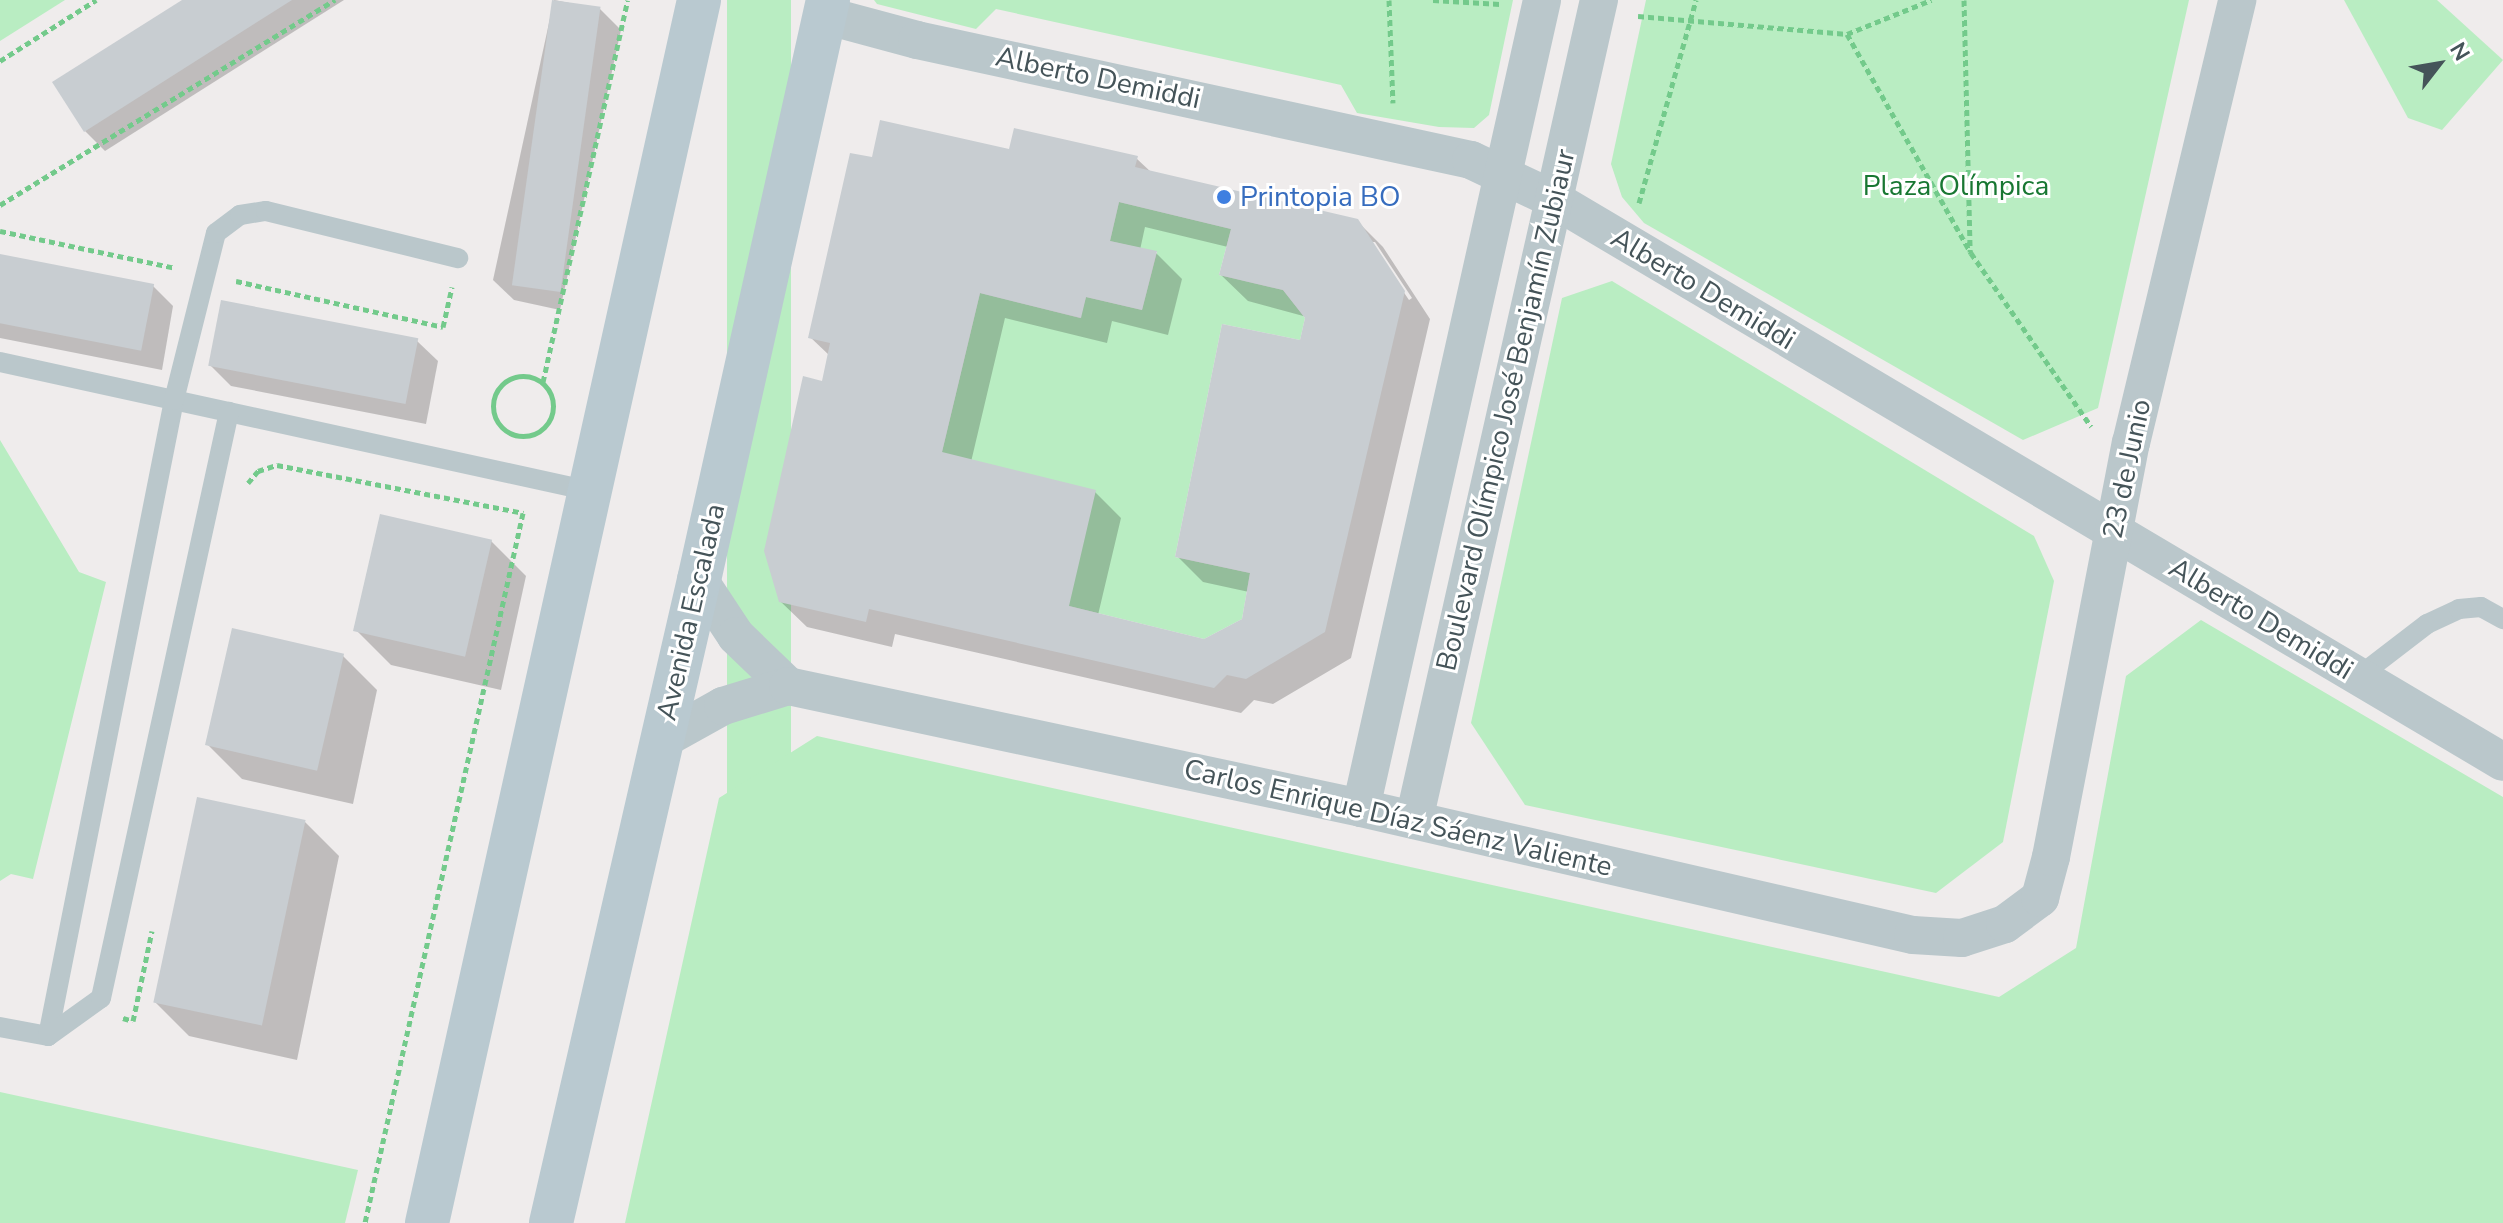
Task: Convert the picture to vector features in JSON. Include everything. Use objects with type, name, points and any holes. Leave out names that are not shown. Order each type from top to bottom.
[{"type":"main road","points":[[427,1223],[699,0]]},
{"type":"main road","name":"Avenida Escalada","points":[[551,1223],[699,580],[826,8]]},
{"type":"street","name":"23 de Junio","points":[[2005,924],[2040,898],[2131,443],[2237,0]]},
{"type":"street","name":"Boulevard Olímpico José Benjamín Zubiaur","points":[[1361,808],[1541,2]]},
{"type":"street","name":"Boulevard Olímpico José Benjamín Zubiaur","points":[[1414,820],[1598,6]]},
{"type":"street","name":"Alberto Demiddi","points":[[826,8],[917,40],[1394,140],[1471,160],[1553,199],[2503,762]]},
{"type":"street","points":[[699,580],[736,636],[788,686]]},
{"type":"street","name":"Carlos Enrique Díaz Sáenz Valiente","points":[[662,740],[723,706],[788,686],[1361,808],[1913,935],[1962,938],[2005,924]]},
{"type":"lane","points":[[48,1036],[174,400],[216,233],[240,215],[266,211],[458,258]]},
{"type":"lane","points":[[0,362],[590,491]]},
{"type":"lane","points":[[0,1027],[48,1036],[101,998],[229,412]]},
{"type":"lane","points":[[2358,677],[2427,624],[2459,609],[2481,607],[2503,619]]},
{"type":"path","points":[[0,61],[96,0]]},
{"type":"path","points":[[0,205],[335,0]]},
{"type":"path","points":[[543,382],[529,376],[513,376],[500,385],[493,399],[494,415],[503,428],[517,436],[533,434],[546,426],[553,411],[552,396],[543,382],[628,0]]},
{"type":"path","points":[[1389,0],[1394,140]]},
{"type":"path","points":[[1433,0],[1541,2]]},
{"type":"path","points":[[1627,245],[1696,0]]},
{"type":"path","points":[[1598,6],[1689,20],[1847,34],[1931,0]]},
{"type":"path","points":[[1964,0],[1971,253]]},
{"type":"path","points":[[1847,34],[1971,253],[2094,429],[2131,443]]},
{"type":"path","points":[[0,231],[443,327],[458,258]]},
{"type":"path","points":[[244,499],[247,484],[258,471],[277,465],[523,513],[365,1223]]},
{"type":"path","points":[[87,1010],[133,1021],[153,929]]},
{"type":"green space","points":[[0,0],[65,0],[0,41]]},
{"type":"green space","points":[[727,0],[791,0],[791,1223],[727,1223]]},
{"type":"green space","points":[[874,0],[1513,0],[1489,115],[1474,128],[1439,127],[1357,113],[1341,85],[996,9],[976,29],[877,4]]},
{"type":"green space","name":"Plaza Olímpica","points":[[1646,0],[2189,0],[2098,408],[2023,440],[1644,223],[1622,197],[1611,164]]},
{"type":"green space","points":[[2344,0],[2437,0],[2503,60],[2442,130],[2408,118]]},
{"type":"green space","points":[[1119,202],[1231,229],[1219,275],[1283,290],[1305,318],[1300,340],[1222,324],[1175,557],[1250,573],[1242,619],[1204,639],[1069,606],[942,452],[980,293],[1080,318],[1086,297],[1142,310],[1157,252],[1110,241]]},
{"type":"green space","points":[[1612,281],[2034,536],[2054,581],[2003,842],[1936,893],[1525,805],[1471,723],[1562,298]]},
{"type":"green space","points":[[0,440],[79,572],[106,582],[33,879],[11,874],[0,881]]},
{"type":"green space","points":[[2201,620],[2503,797],[2503,1223],[625,1223],[719,798],[817,736],[1999,997],[2076,948],[2126,676]]},
{"type":"green space","points":[[0,1092],[358,1170],[345,1223],[0,1223]]},
{"type":"building","points":[[182,0],[292,0],[84,132],[52,82]]},
{"type":"building","points":[[552,0],[601,7],[560,292],[512,285]]},
{"type":"building","points":[[880,120],[1009,149],[1014,128],[1138,156],[1135,167],[1358,219],[1405,291],[1325,632],[1246,679],[1227,675],[1214,688],[869,609],[866,622],[779,602],[764,551],[803,376],[822,381],[830,343],[808,338],[850,153],[872,157]],"holes":[[[1119,202],[1231,229],[1219,275],[1283,290],[1305,318],[1300,340],[1222,324],[1175,557],[1250,573],[1242,619],[1204,639],[1069,606],[1096,490],[942,452],[980,293],[1081,318],[1086,297],[1142,310],[1157,251],[1110,241]]]},
{"type":"building","points":[[0,254],[154,284],[141,351],[0,323]]},
{"type":"building","points":[[221,300],[418,338],[406,404],[208,366]]},
{"type":"building","points":[[380,514],[492,540],[465,657],[353,631]]},
{"type":"building","points":[[232,628],[344,654],[317,771],[205,745]]},
{"type":"building","points":[[197,797],[306,820],[262,1025],[153,1002]]},
{"type":"place","name":"Printopia BO","points":[[1224,197]]}]
